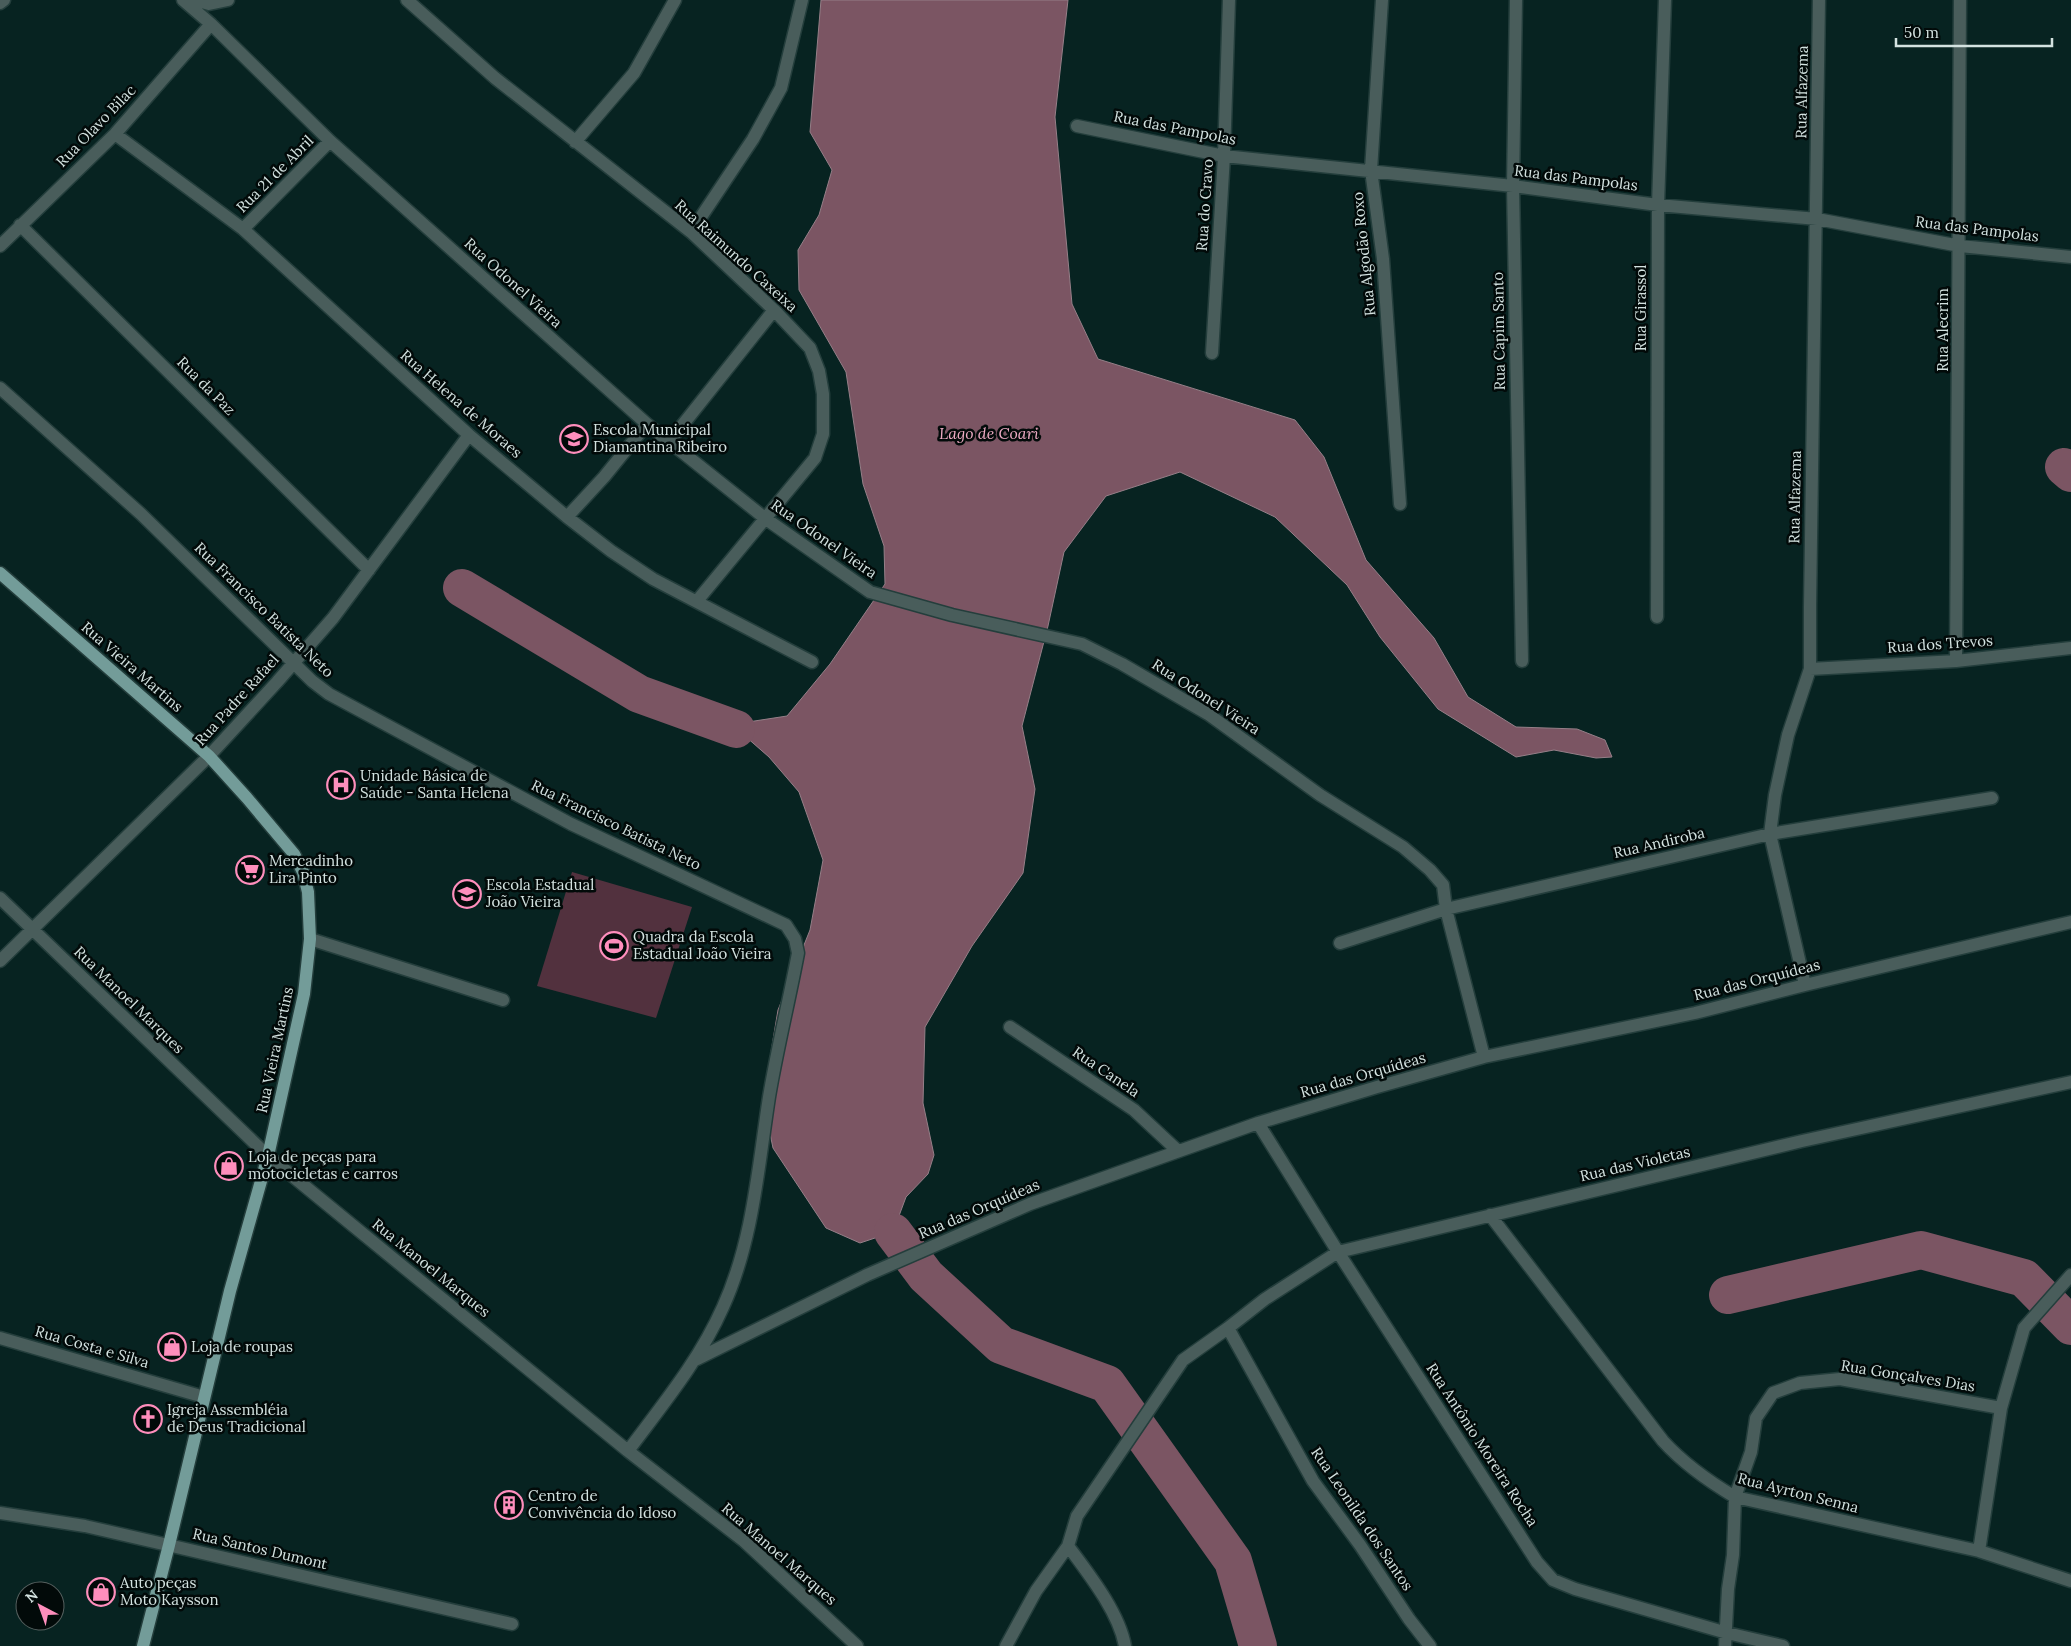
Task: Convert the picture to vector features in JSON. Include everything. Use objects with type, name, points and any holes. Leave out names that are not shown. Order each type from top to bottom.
[{"type":"main road","name":"Rua Vieira Martins","points":[[0,573],[209,756],[294,854],[303,872],[308,892],[310,939],[304,994],[268,1156],[230,1291],[170,1545],[143,1646]]},
{"type":"street","points":[[0,3],[4,0]]},
{"type":"street","name":"Rua Odonel Vieira","points":[[184,0],[330,141],[647,424],[766,519],[870,592],[952,615],[1082,644],[1122,664],[1208,714],[1320,795],[1403,847],[1430,870],[1443,885],[1446,909],[1484,1057]]},
{"type":"street","points":[[195,0],[209,4],[228,0]]},
{"type":"street","name":"Rua Raimundo Caxeixa","points":[[407,0],[495,78],[691,232],[774,310],[810,348],[819,371],[823,394],[824,434],[815,458],[697,601]]},
{"type":"street","points":[[575,142],[634,73],[675,0]]},
{"type":"street","points":[[691,232],[753,139],[781,88],[802,0]]},
{"type":"street","name":"Rua do Cravo","points":[[1212,353],[1224,156],[1229,0]]},
{"type":"street","name":"Rua Algodão Roxo","points":[[1382,0],[1371,170],[1383,259],[1400,504]]},
{"type":"street","name":"Rua Capim Santo","points":[[1516,0],[1513,186],[1522,661]]},
{"type":"street","name":"Rua Girassol","points":[[1657,617],[1658,205],[1665,0]]},
{"type":"street","name":"Rua Alfazema","points":[[1805,985],[1770,834],[1775,795],[1788,735],[1810,669],[1819,0]]},
{"type":"street","name":"Rua Alecrim","points":[[1956,661],[1960,0]]},
{"type":"street","name":"Rua Olavo Bilac","points":[[0,246],[115,134],[211,24]]},
{"type":"street","name":"Rua das Pampolas","points":[[1077,126],[1224,156],[1513,186],[1658,205],[1817,219],[1960,246],[2071,256]]},
{"type":"street","name":"Rua Helena de Moraes","points":[[115,134],[243,229],[469,435],[567,517],[611,551],[653,580],[697,601],[812,662]]},
{"type":"street","name":"Rua 21 de Abril","points":[[243,229],[330,141]]},
{"type":"street","name":"Rua da Paz","points":[[20,225],[369,570]]},
{"type":"street","points":[[669,442],[774,310]]},
{"type":"street","name":"Rua Francisco Batista Neto","points":[[0,388],[141,514],[312,681],[329,694],[571,824],[786,925],[795,939],[798,953],[769,1096],[756,1190],[743,1256],[724,1307],[697,1358],[628,1451]]},
{"type":"street","points":[[567,517],[604,477],[647,424]]},
{"type":"street","name":"Rua Padre Rafael","points":[[0,961],[209,756],[333,618],[469,435]]},
{"type":"street","name":"Rua dos Trevos","points":[[1810,669],[1956,661],[2071,648]]},
{"type":"street","name":"Rua Andiroba","points":[[1340,943],[1446,909],[1770,834],[1992,798]]},
{"type":"street","name":"Rua Manoel Marques","points":[[0,898],[268,1156],[628,1451],[744,1542],[857,1646]]},
{"type":"street","name":"Rua das Orquídeas","points":[[697,1358],[867,1275],[982,1224],[1030,1204],[1258,1123],[1377,1086],[1484,1057],[1696,1013],[1805,985],[2071,922]]},
{"type":"street","points":[[310,939],[503,1000]]},
{"type":"street","name":"Rua Canela","points":[[1010,1027],[1134,1110],[1178,1151]]},
{"type":"street","name":"Rua das Violetas","points":[[1068,1546],[1077,1516],[1183,1360],[1265,1299],[1338,1252],[1802,1141],[2071,1082]]},
{"type":"street","name":"Rua Antônio Moreira Rocha","points":[[1258,1123],[1338,1252],[1537,1562],[1553,1580],[1575,1589],[1726,1633],[1783,1646]]},
{"type":"street","name":"Rua Ayrton Senna","points":[[1490,1215],[1663,1441],[1680,1459],[1735,1497],[1979,1551],[2071,1581]]},
{"type":"street","points":[[1979,1551],[2001,1408],[2024,1328],[2071,1275]]},
{"type":"street","name":"Rua Leonilda dos Santos","points":[[1228,1328],[1313,1481],[1360,1545],[1409,1619],[1430,1646]]},
{"type":"street","name":"Rua Costa e Silva","points":[[0,1338],[204,1397]]},
{"type":"street","name":"Rua Gonçalves Dias","points":[[1725,1646],[1728,1589],[1733,1555],[1735,1497],[1751,1452],[1756,1418],[1773,1393],[1800,1383],[1840,1379],[2001,1408]]},
{"type":"street","name":"Rua Santos Dumont","points":[[0,1513],[85,1526],[512,1624]]},
{"type":"street","points":[[1006,1646],[1036,1591],[1068,1546],[1110,1608],[1124,1637],[1125,1646]]},
{"type":"shaded area","name":"Quadra da Escola Estadual João Vieira","points":[[572,872],[692,907],[656,1018],[537,986]]},
{"type":"water","name":"Lago de Coari","points":[[821,0],[1068,0],[1055,117],[1072,304],[1098,359],[1295,420],[1324,457],[1366,560],[1434,638],[1468,697],[1516,727],[1577,729],[1605,740],[1612,757],[1596,758],[1554,750],[1516,757],[1438,709],[1380,637],[1347,585],[1275,517],[1180,472],[1106,496],[1064,552],[1048,626],[1022,726],[1035,789],[1023,873],[972,946],[925,1027],[923,1103],[934,1155],[928,1174],[906,1197],[893,1232],[860,1243],[826,1228],[773,1148],[763,1100],[778,1010],[810,930],[823,860],[799,792],[769,757],[737,729],[748,722],[787,716],[830,664],[885,584],[884,546],[863,484],[846,372],[799,290],[798,250],[819,215],[832,170],[810,132]]},
{"type":"waterway","points":[[2064,467],[2071,473]]},
{"type":"waterway","points":[[462,588],[639,694],[736,729]]},
{"type":"waterway","points":[[893,1232],[926,1276],[1001,1345],[1107,1384],[1233,1561],[1258,1646]]},
{"type":"waterway","points":[[1728,1295],[1921,1250],[2024,1278],[2071,1326]]},
{"type":"place","name":"Escola Municipal Diamantina Ribeiro","points":[[574,439]]},
{"type":"place","name":"Unidade Básica de Saúde - Santa Helena","points":[[341,785]]},
{"type":"place","name":"Mercadinho Lira Pinto","points":[[250,870]]},
{"type":"place","name":"Escola Estadual João Vieira","points":[[467,894]]},
{"type":"place","name":"Quadra da Escola Estadual João Vieira","points":[[614,946]]},
{"type":"place","name":"Loja de peças para motocicletas e carros","points":[[229,1166]]},
{"type":"place","name":"Loja de roupas","points":[[172,1347]]},
{"type":"place","name":"Igreja Assembléia de Deus Tradicional","points":[[148,1419]]},
{"type":"place","name":"Centro de Convivência do Idoso","points":[[509,1505]]},
{"type":"place","name":"Auto peças Moto Kaysson","points":[[101,1592]]}]
